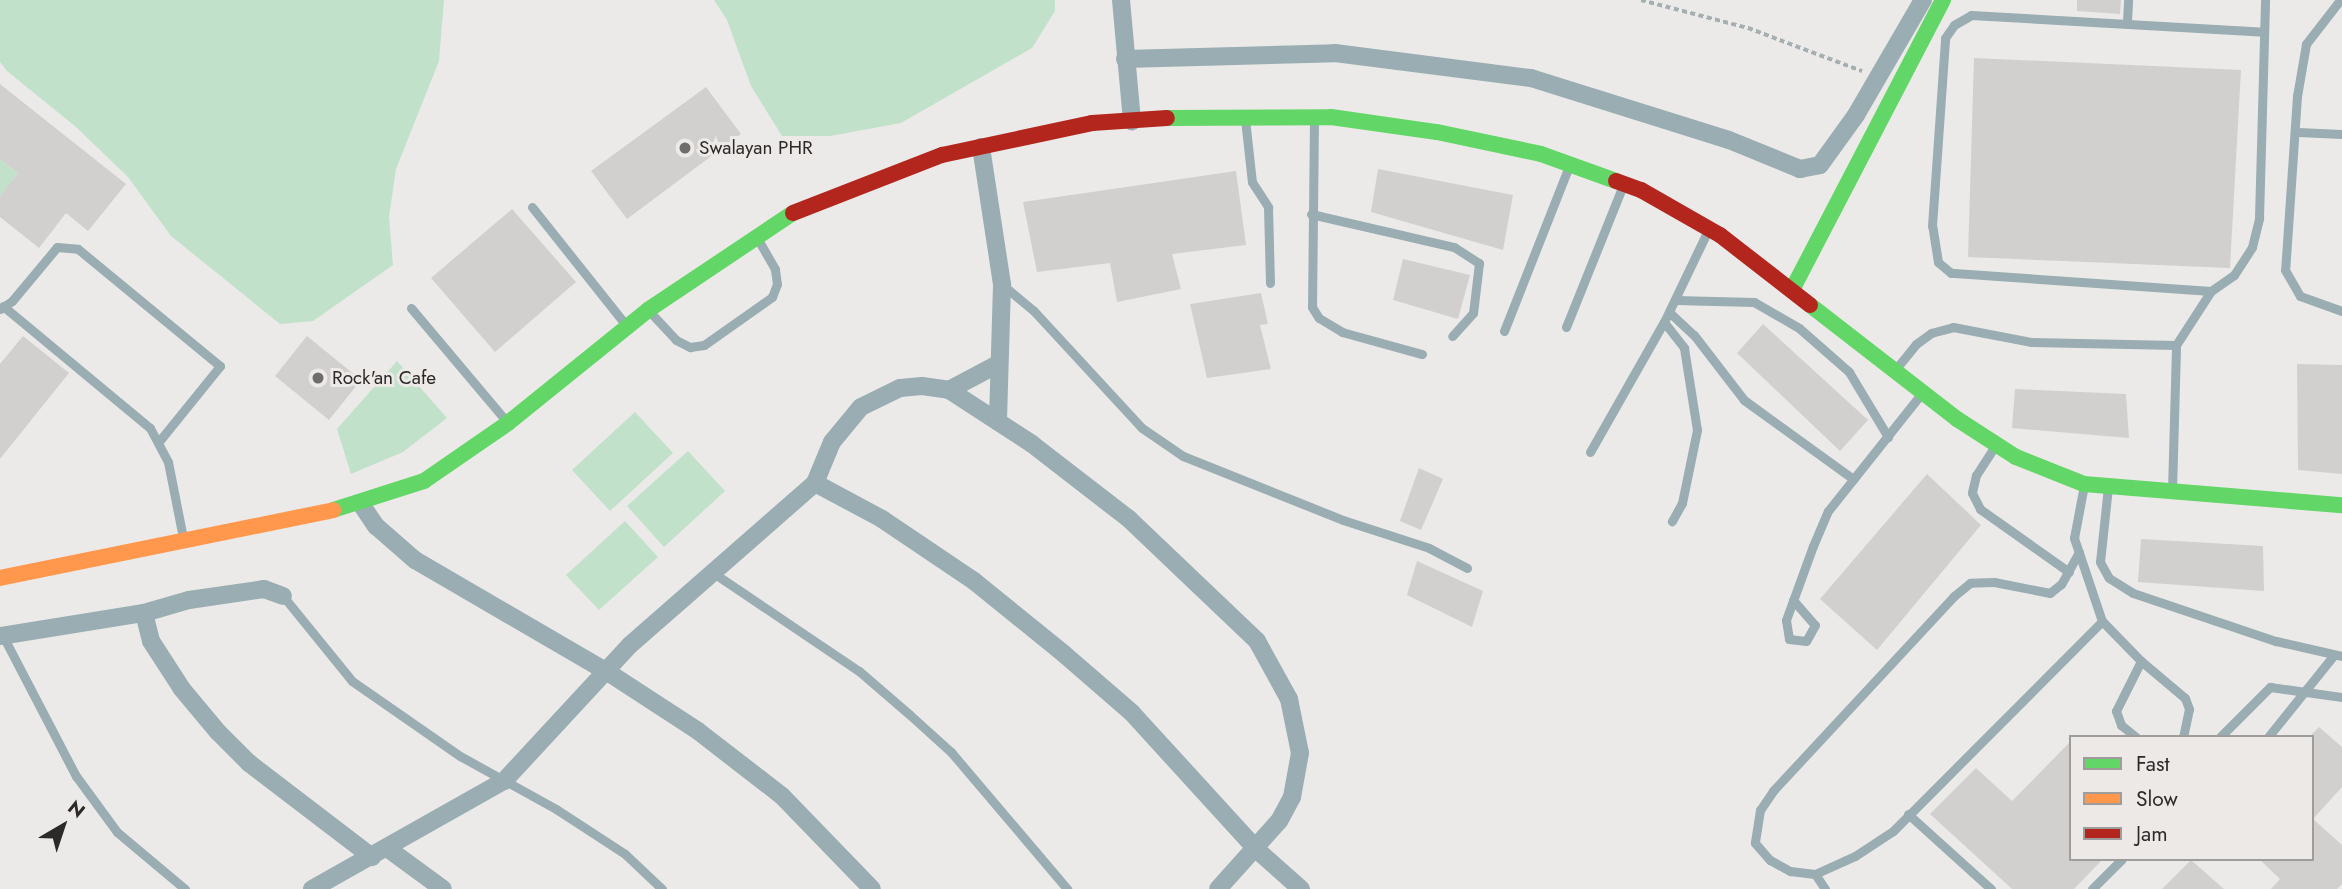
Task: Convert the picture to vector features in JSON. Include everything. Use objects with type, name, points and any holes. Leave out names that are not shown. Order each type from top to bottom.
[{"type":"street","points":[[1121,0],[1132,122]]},
{"type":"street","points":[[1125,59],[1335,53],[1531,78],[1729,140],[1800,169],[1820,165],[1879,77],[1923,0]]},
{"type":"street","points":[[1793,288],[1943,0]]},
{"type":"street","points":[[0,578],[184,543],[361,504],[424,481],[508,423],[649,310],[793,213],[850,189],[942,155],[1092,123],[1245,117],[1314,117],[1437,132],[1570,164],[1623,184],[1709,228],[1793,288],[1995,446],[2084,484],[2342,505]]},
{"type":"street","points":[[981,147],[1002,285],[998,422]]},
{"type":"street","points":[[313,889],[504,781],[606,671],[712,572],[815,483],[832,442],[861,407],[900,388],[949,390],[998,364]]},
{"type":"street","points":[[949,390],[998,422],[1129,519],[1257,640],[1289,699],[1300,753],[1292,797],[1257,850],[1218,889]]},
{"type":"street","points":[[815,483],[882,519],[974,581],[1064,654],[1132,713],[1257,850],[1301,889]]},
{"type":"street","points":[[361,504],[376,526],[415,560],[606,671],[698,731],[782,796],[872,889]]},
{"type":"street","points":[[1,636],[144,613],[189,600],[264,589],[284,596]]},
{"type":"street","points":[[144,613],[151,641],[182,690],[218,733],[249,763],[379,853],[443,889]]},
{"type":"lane","points":[[2127,21],[2128,0]]},
{"type":"lane","points":[[2172,493],[2176,345],[2211,291],[2234,275],[2252,247],[2259,218],[2265,0]]},
{"type":"lane","points":[[2340,0],[2306,44],[2297,96],[2298,132],[2286,270],[2301,296],[2342,310]]},
{"type":"lane","points":[[2211,291],[1951,273],[1938,262],[1933,213],[1945,38],[1954,25],[1971,15],[2127,21],[2264,32]]},
{"type":"lane","points":[[1245,117],[1252,182],[1268,207],[1270,283]]},
{"type":"lane","points":[[1314,117],[1312,307],[1319,318],[1342,332],[1422,354]]},
{"type":"lane","points":[[2298,132],[2342,134]]},
{"type":"lane","points":[[1504,331],[1570,164]]},
{"type":"lane","points":[[1566,327],[1623,184]]},
{"type":"lane","points":[[531,207],[627,327]]},
{"type":"lane","points":[[1311,214],[1454,247],[1479,263],[1473,313],[1452,336]]},
{"type":"lane","points":[[1590,452],[1664,323],[1709,228]]},
{"type":"lane","points":[[649,310],[676,340],[690,347],[704,345],[772,297],[777,284],[775,268],[757,236]]},
{"type":"lane","points":[[160,440],[220,366],[78,249],[57,247],[2,307],[139,416],[160,440],[184,543]]},
{"type":"lane","points":[[1002,285],[1033,310],[1142,428],[1183,456],[1343,520],[1429,548],[1467,568]]},
{"type":"lane","points":[[1675,300],[1754,302],[1799,328],[1849,372],[1888,437]]},
{"type":"lane","points":[[411,308],[508,423]]},
{"type":"lane","points":[[1669,312],[1695,335],[1744,400],[1853,479]]},
{"type":"lane","points":[[1664,323],[1684,348],[1697,430],[1685,492],[1672,521]]},
{"type":"lane","points":[[1895,370],[1923,339],[1953,327],[2031,342],[2176,345]]},
{"type":"lane","points":[[1793,600],[1815,625],[1806,641],[1789,639],[1786,620],[1793,600],[1828,511],[1923,392]]},
{"type":"lane","points":[[1995,446],[1976,475],[1972,493],[1980,509],[2069,572]]},
{"type":"lane","points":[[2084,484],[2074,538],[2102,621],[2141,661],[2185,698],[2189,709],[2183,735]]},
{"type":"lane","points":[[2108,487],[2100,562],[2109,579],[2133,593],[2276,641],[2338,656],[2270,735]]},
{"type":"lane","points":[[2079,552],[2069,572],[2050,593],[1994,582],[1970,583],[1867,687],[1773,791],[1760,810],[1755,843],[1770,860],[1790,871],[1815,874],[1855,856],[1893,831],[2102,621]]},
{"type":"lane","points":[[712,572],[859,671],[910,715],[951,752],[1067,889]]},
{"type":"lane","points":[[284,596],[352,681],[460,756],[625,855],[662,889]]},
{"type":"lane","points":[[1,636],[45,722],[101,810],[117,832],[185,889]]},
{"type":"lane","points":[[2134,735],[2121,725],[2116,711],[2141,661]]},
{"type":"lane","points":[[2222,735],[2270,687],[2342,697]]},
{"type":"lane","points":[[1908,814],[1991,889]]},
{"type":"lane","points":[[2092,889],[2120,861]]},
{"type":"lane","points":[[1815,874],[1825,889]]},
{"type":"path","points":[[1641,0],[1748,28],[1879,77]]},
{"type":"green space","points":[[0,0],[444,0],[439,61],[396,169],[389,217],[393,265],[313,321],[280,324],[171,236],[128,177],[76,127],[7,71],[0,62]]},
{"type":"green space","points":[[714,0],[1055,0],[1055,11],[1032,48],[901,123],[830,136],[782,136],[751,86],[727,20]]},
{"type":"green space","points":[[0,159],[18,173],[0,196]]},
{"type":"green space","points":[[397,361],[447,418],[403,452],[351,474],[337,429]]},
{"type":"green space","points":[[635,412],[673,453],[610,511],[572,470]]},
{"type":"green space","points":[[688,451],[725,491],[664,547],[627,506]]},
{"type":"green space","points":[[625,521],[658,557],[599,610],[566,575]]},
{"type":"building","points":[[2077,0],[2121,0],[2120,14],[2077,11]]},
{"type":"building","points":[[1974,58],[2241,70],[2230,268],[1968,257]]},
{"type":"building","points":[[0,84],[126,184],[88,231],[66,213],[39,248],[0,217],[0,196],[18,173],[0,159]]},
{"type":"building","points":[[706,87],[741,134],[627,219],[591,171]]},
{"type":"building","points":[[1378,169],[1513,195],[1503,250],[1371,212]]},
{"type":"building","points":[[1236,171],[1246,245],[1172,254],[1181,289],[1117,302],[1110,263],[1037,272],[1023,202]]},
{"type":"building","points":[[512,209],[576,282],[495,352],[431,278]]},
{"type":"building","points":[[1403,259],[1470,275],[1458,319],[1393,300]]},
{"type":"building","points":[[1261,293],[1268,324],[1260,325],[1271,369],[1207,378],[1190,304]]},
{"type":"building","points":[[1763,324],[1868,420],[1840,451],[1737,353]]},
{"type":"building","points":[[23,336],[69,373],[0,459],[0,364]]},
{"type":"building","name":"Rock'an Cafe","points":[[307,336],[361,380],[329,420],[275,376]]},
{"type":"building","points":[[2297,364],[2342,365],[2342,474],[2298,470]]},
{"type":"building","points":[[2015,389],[2126,394],[2129,438],[2012,428]]},
{"type":"building","points":[[1419,468],[1443,479],[1421,530],[1400,521]]},
{"type":"building","points":[[1927,474],[1981,525],[1877,650],[1820,599]]},
{"type":"building","points":[[2141,539],[2263,546],[2264,591],[2138,582]]},
{"type":"building","points":[[1417,561],[1483,591],[1472,627],[1407,595]]},
{"type":"building","points":[[2319,727],[2342,747],[2342,787],[2314,818],[2314,735],[2312,734]]},
{"type":"building","points":[[2069,743],[2069,861],[2101,861],[2074,889],[2012,889],[1930,814],[1976,768],[2012,801]]},
{"type":"building","points":[[2314,820],[2342,845],[2342,884],[2337,889],[2271,889],[2280,879],[2261,861],[2314,861]]},
{"type":"building","points":[[2192,861],[2224,889],[2162,889]]},
{"type":"traffic: fast","points":[[1793,288],[1943,0]]},
{"type":"traffic: fast","points":[[1167,118],[1331,117],[1437,132],[1541,154],[1616,181]]},
{"type":"traffic: fast","points":[[333,510],[424,481],[508,423],[648,310],[793,213]]},
{"type":"traffic: fast","points":[[1810,305],[1957,419],[2016,457],[2084,484],[2342,505]]},
{"type":"traffic: slow","points":[[0,578],[333,510]]},
{"type":"traffic: jam","points":[[793,213],[942,155],[1092,123],[1167,118]]},
{"type":"traffic: jam","points":[[1616,181],[1641,190],[1720,235],[1810,305]]},
{"type":"place","name":"Swalayan PHR","points":[[685,148]]},
{"type":"place","name":"Rock'an Cafe","points":[[318,378]]}]
